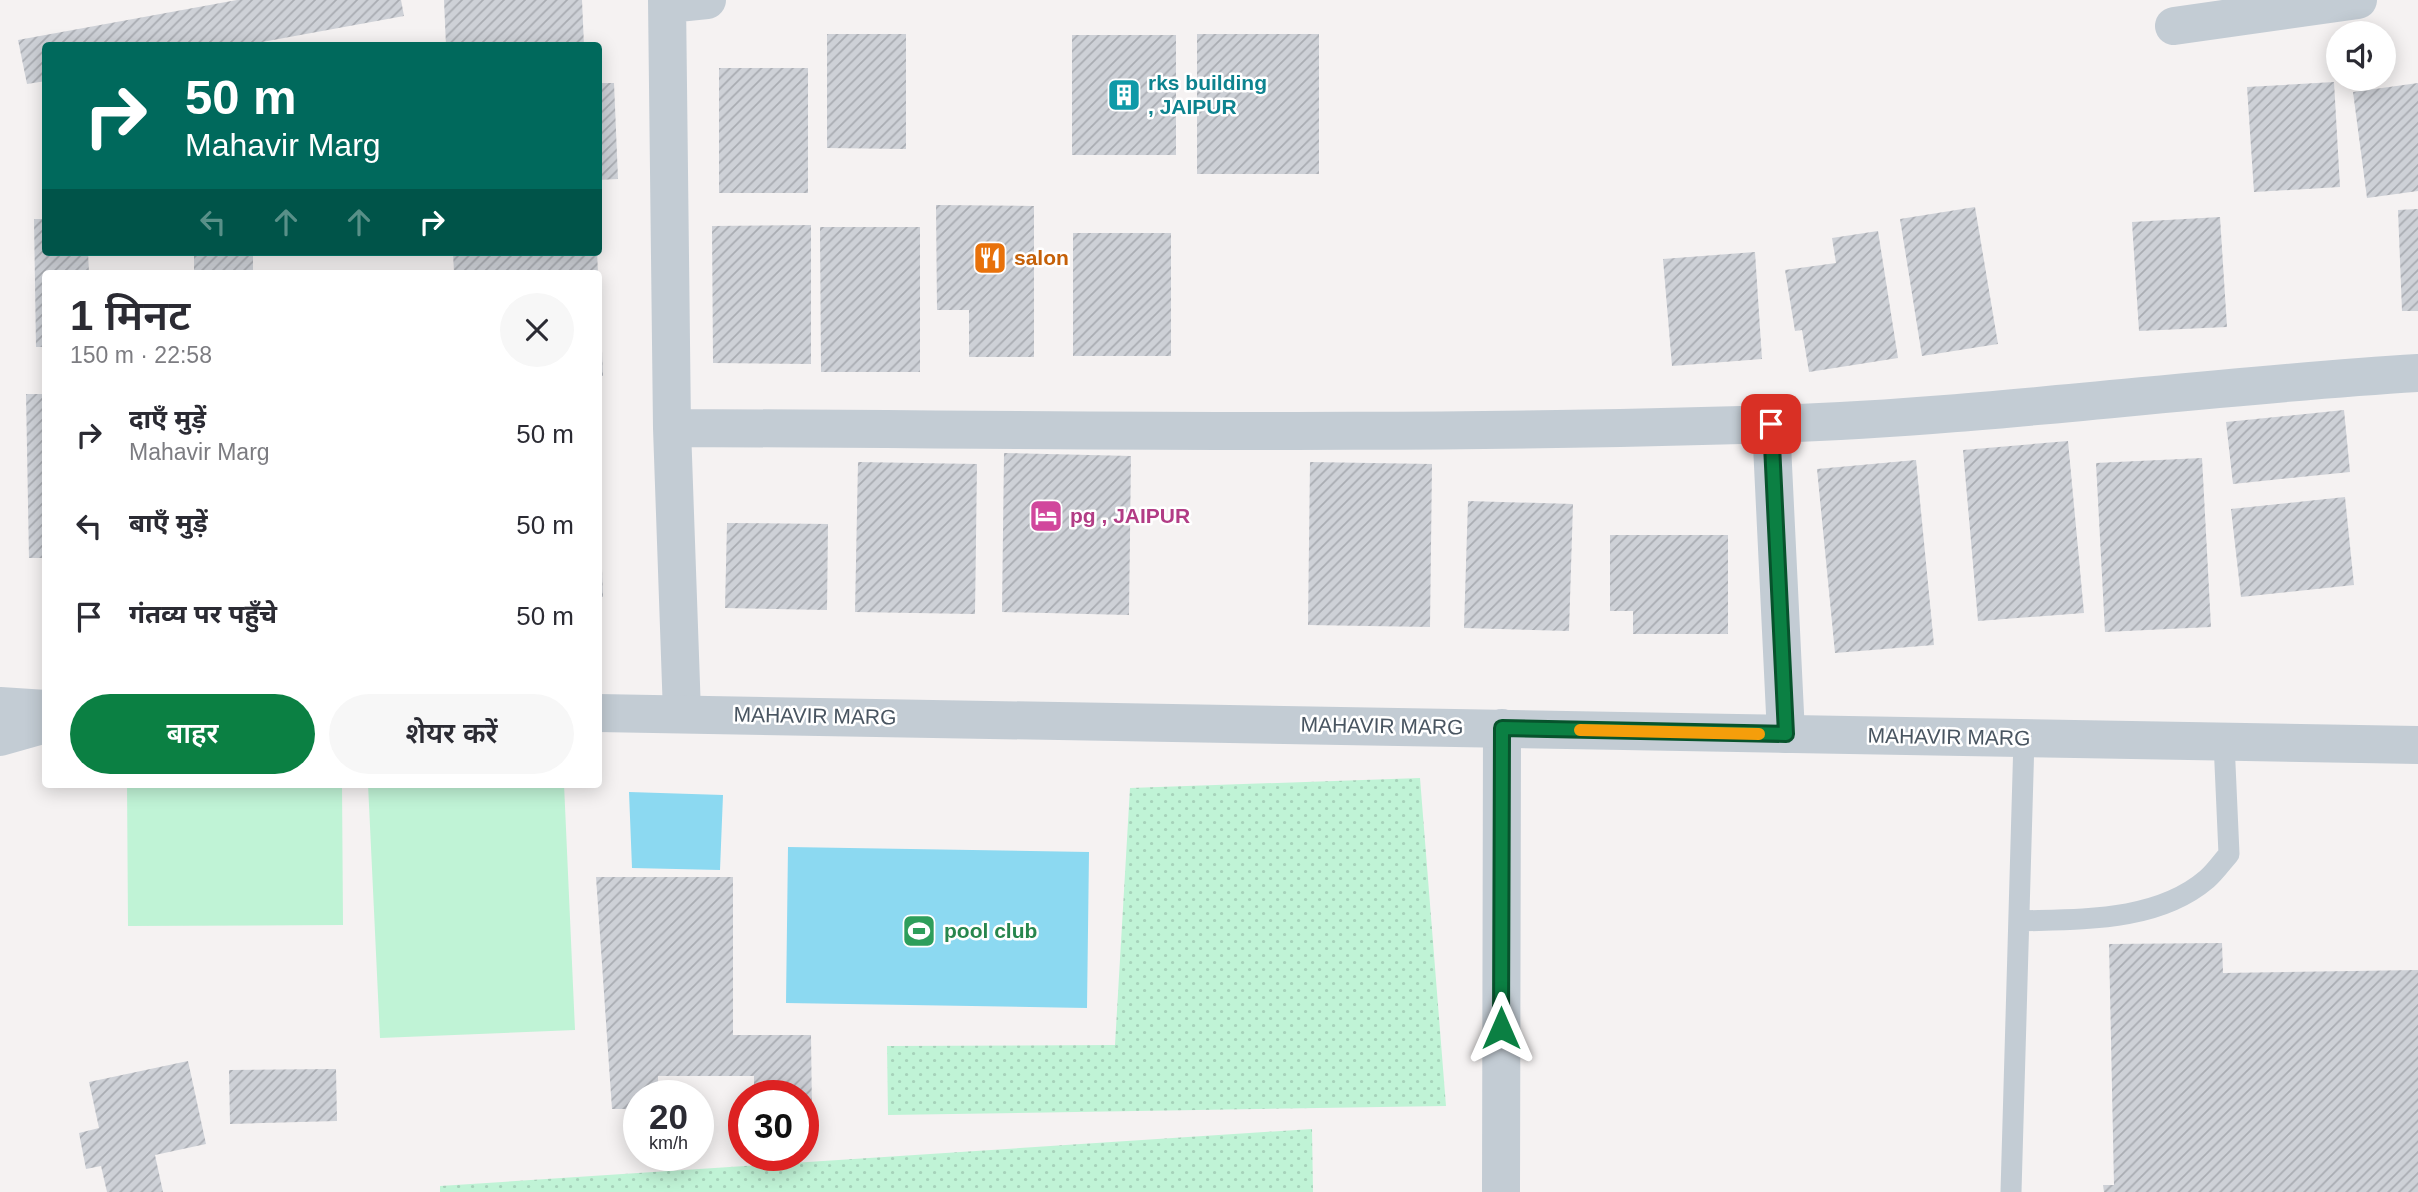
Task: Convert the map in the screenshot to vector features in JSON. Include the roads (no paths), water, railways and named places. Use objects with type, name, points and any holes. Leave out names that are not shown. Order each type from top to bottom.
[{"type":"street","points":[[682,713],[672,428],[668,2],[708,0]]},
{"type":"street","points":[[2174,26],[2358,0]]},
{"type":"street","points":[[672,428],[1443,431],[1771,424],[1931,416],[2306,380],[2418,373]]},
{"type":"street","points":[[1771,424],[1786,734]]},
{"type":"street","points":[[0,706],[42,709]]},
{"type":"street","name":"MAHAVIR MARG","points":[[602,713],[2418,745]]},
{"type":"street","points":[[0,737],[42,725]]},
{"type":"street","points":[[1501,1192],[1502,728]]},
{"type":"lane","points":[[2011,1192],[2024,739]]},
{"type":"lane","points":[[2019,921],[2094,918],[2132,912],[2172,901],[2208,879],[2229,854],[2224,742]]},
{"type":"water","points":[[629,792],[723,795],[720,870],[632,868]]},
{"type":"water","points":[[788,847],[1089,852],[1087,1008],[786,1003]]},
{"type":"place","name":"rks building , JAIPUR","points":[[1124,95]]},
{"type":"place","name":"salon","points":[[990,258]]},
{"type":"place","name":"pg , JAIPUR","points":[[1046,516]]},
{"type":"place","name":"pool club","points":[[919,931]]}]
